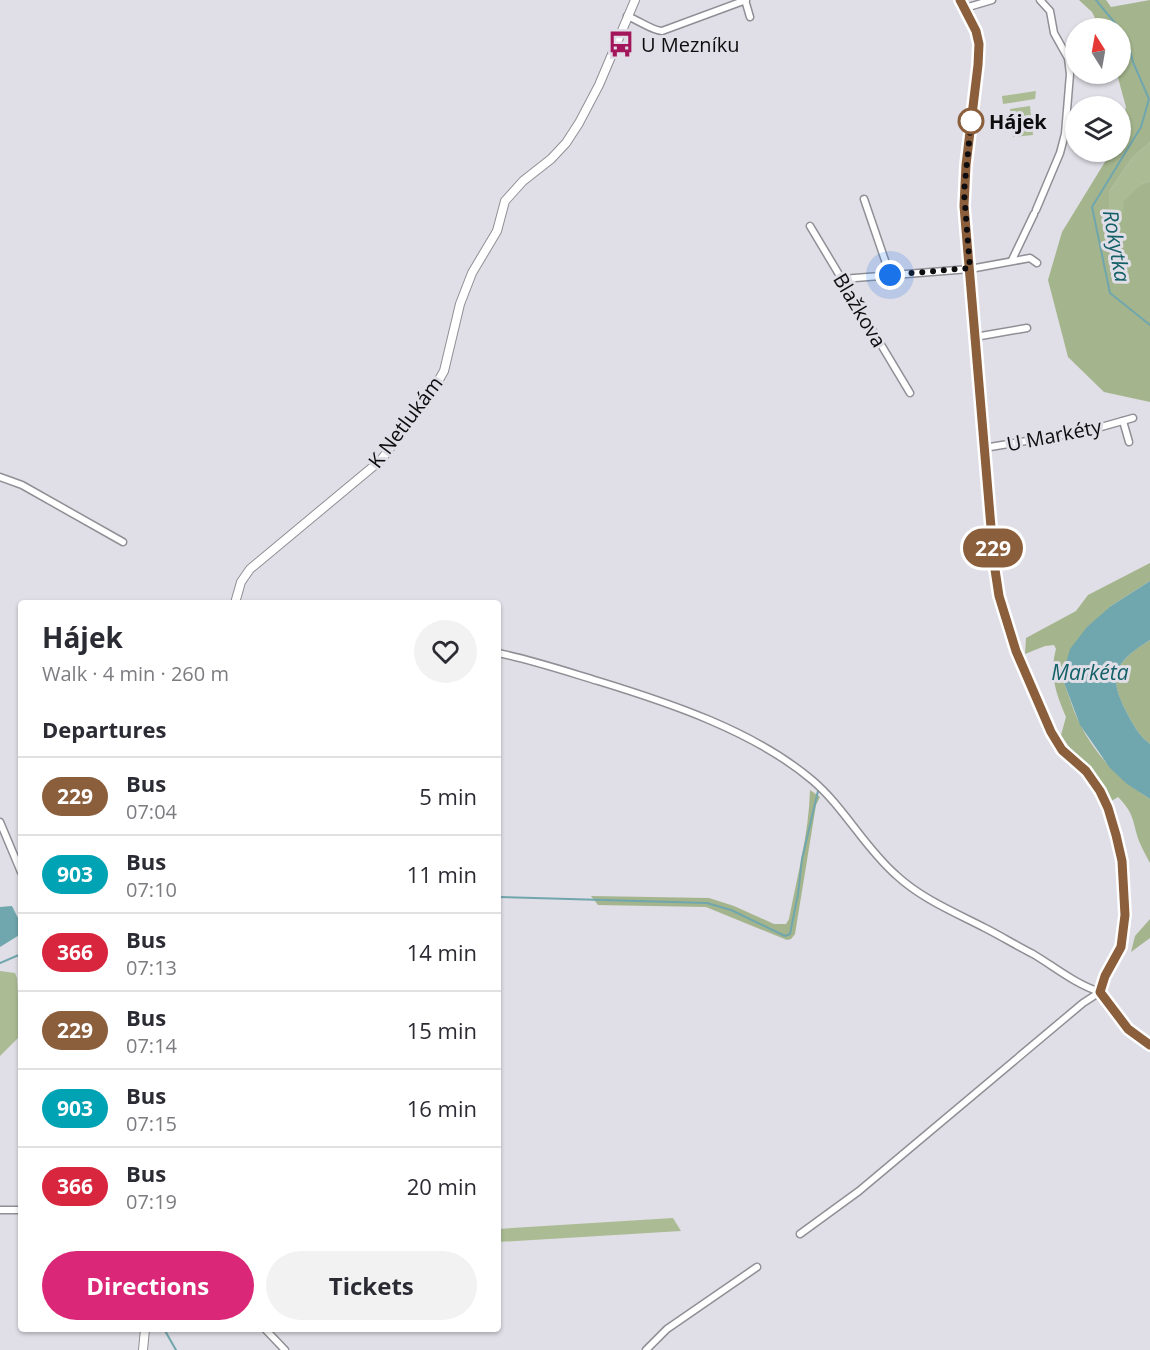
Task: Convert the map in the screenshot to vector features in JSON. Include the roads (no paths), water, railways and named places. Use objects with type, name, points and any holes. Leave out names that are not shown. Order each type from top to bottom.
[{"type":"street","points":[[635,0],[627,16],[641,21],[656,31],[662,31],[745,0],[750,17]]},
{"type":"street","points":[[800,1234],[859,1191],[1083,1003],[1100,992],[1105,976],[1121,947],[1125,915],[1122,861],[1108,808],[1100,791],[1086,771],[1062,750],[1051,732],[1016,651],[999,596],[984,448],[964,192],[979,44],[976,31],[960,0]]},
{"type":"street","points":[[965,8],[992,0]]},
{"type":"street","points":[[1012,260],[1060,153],[1065,134],[1070,74],[1068,58],[1054,33],[1050,11],[1040,0]]},
{"type":"street","name":"K Netlukám","points":[[236,600],[241,582],[250,569],[381,460],[432,392],[444,370],[460,304],[472,273],[497,231],[509,196],[566,143],[599,85],[627,16]]},
{"type":"street","points":[[864,199],[890,275]]},
{"type":"street","name":"Blažkova","points":[[810,226],[910,393]]},
{"type":"street","points":[[842,279],[970,268],[1029,258],[1037,263]]},
{"type":"street","points":[[975,337],[1028,328]]},
{"type":"street","name":"U Markéty","points":[[984,448],[1077,433],[1133,418]]},
{"type":"street","name":"U Markéty","points":[[1123,421],[1129,442]]},
{"type":"street","points":[[0,477],[22,485],[123,542]]},
{"type":"street","points":[[501,654],[644,696],[719,725],[785,760],[812,780],[894,874],[915,891],[988,929],[1086,987],[1100,992],[1128,1029],[1150,1045]]},
{"type":"street","points":[[0,822],[18,865]]},
{"type":"street","points":[[0,1210],[18,1210]]},
{"type":"street","points":[[646,1350],[668,1329],[757,1268]]},
{"type":"street","points":[[143,1350],[145,1332]]},
{"type":"street","points":[[268,1332],[285,1350]]},
{"type":"water","name":"Markéta","points":[[1150,581],[1150,640],[1123,661],[1116,678],[1120,698],[1133,725],[1150,744],[1150,799],[1127,784],[1110,768],[1080,725],[1063,680],[1070,649],[1087,627],[1111,606]]},
{"type":"water","points":[[12,906],[18,918],[18,936],[0,947],[0,907]]},
{"type":"waterway","name":"Rokytka","points":[[1096,0],[1111,18]]},
{"type":"waterway","name":"Rokytka","points":[[1131,55],[1149,99],[1141,127],[1092,207],[1110,293],[1150,325]]},
{"type":"waterway","points":[[501,897],[707,903],[731,910],[785,936],[790,934],[802,859],[818,791]]},
{"type":"waterway","points":[[0,963],[18,955]]},
{"type":"waterway","points":[[166,1332],[176,1350]]},
{"type":"place","name":"U Mezníku","points":[[621,44]]},
{"type":"place","name":"Hájek","points":[[971,121]]}]
